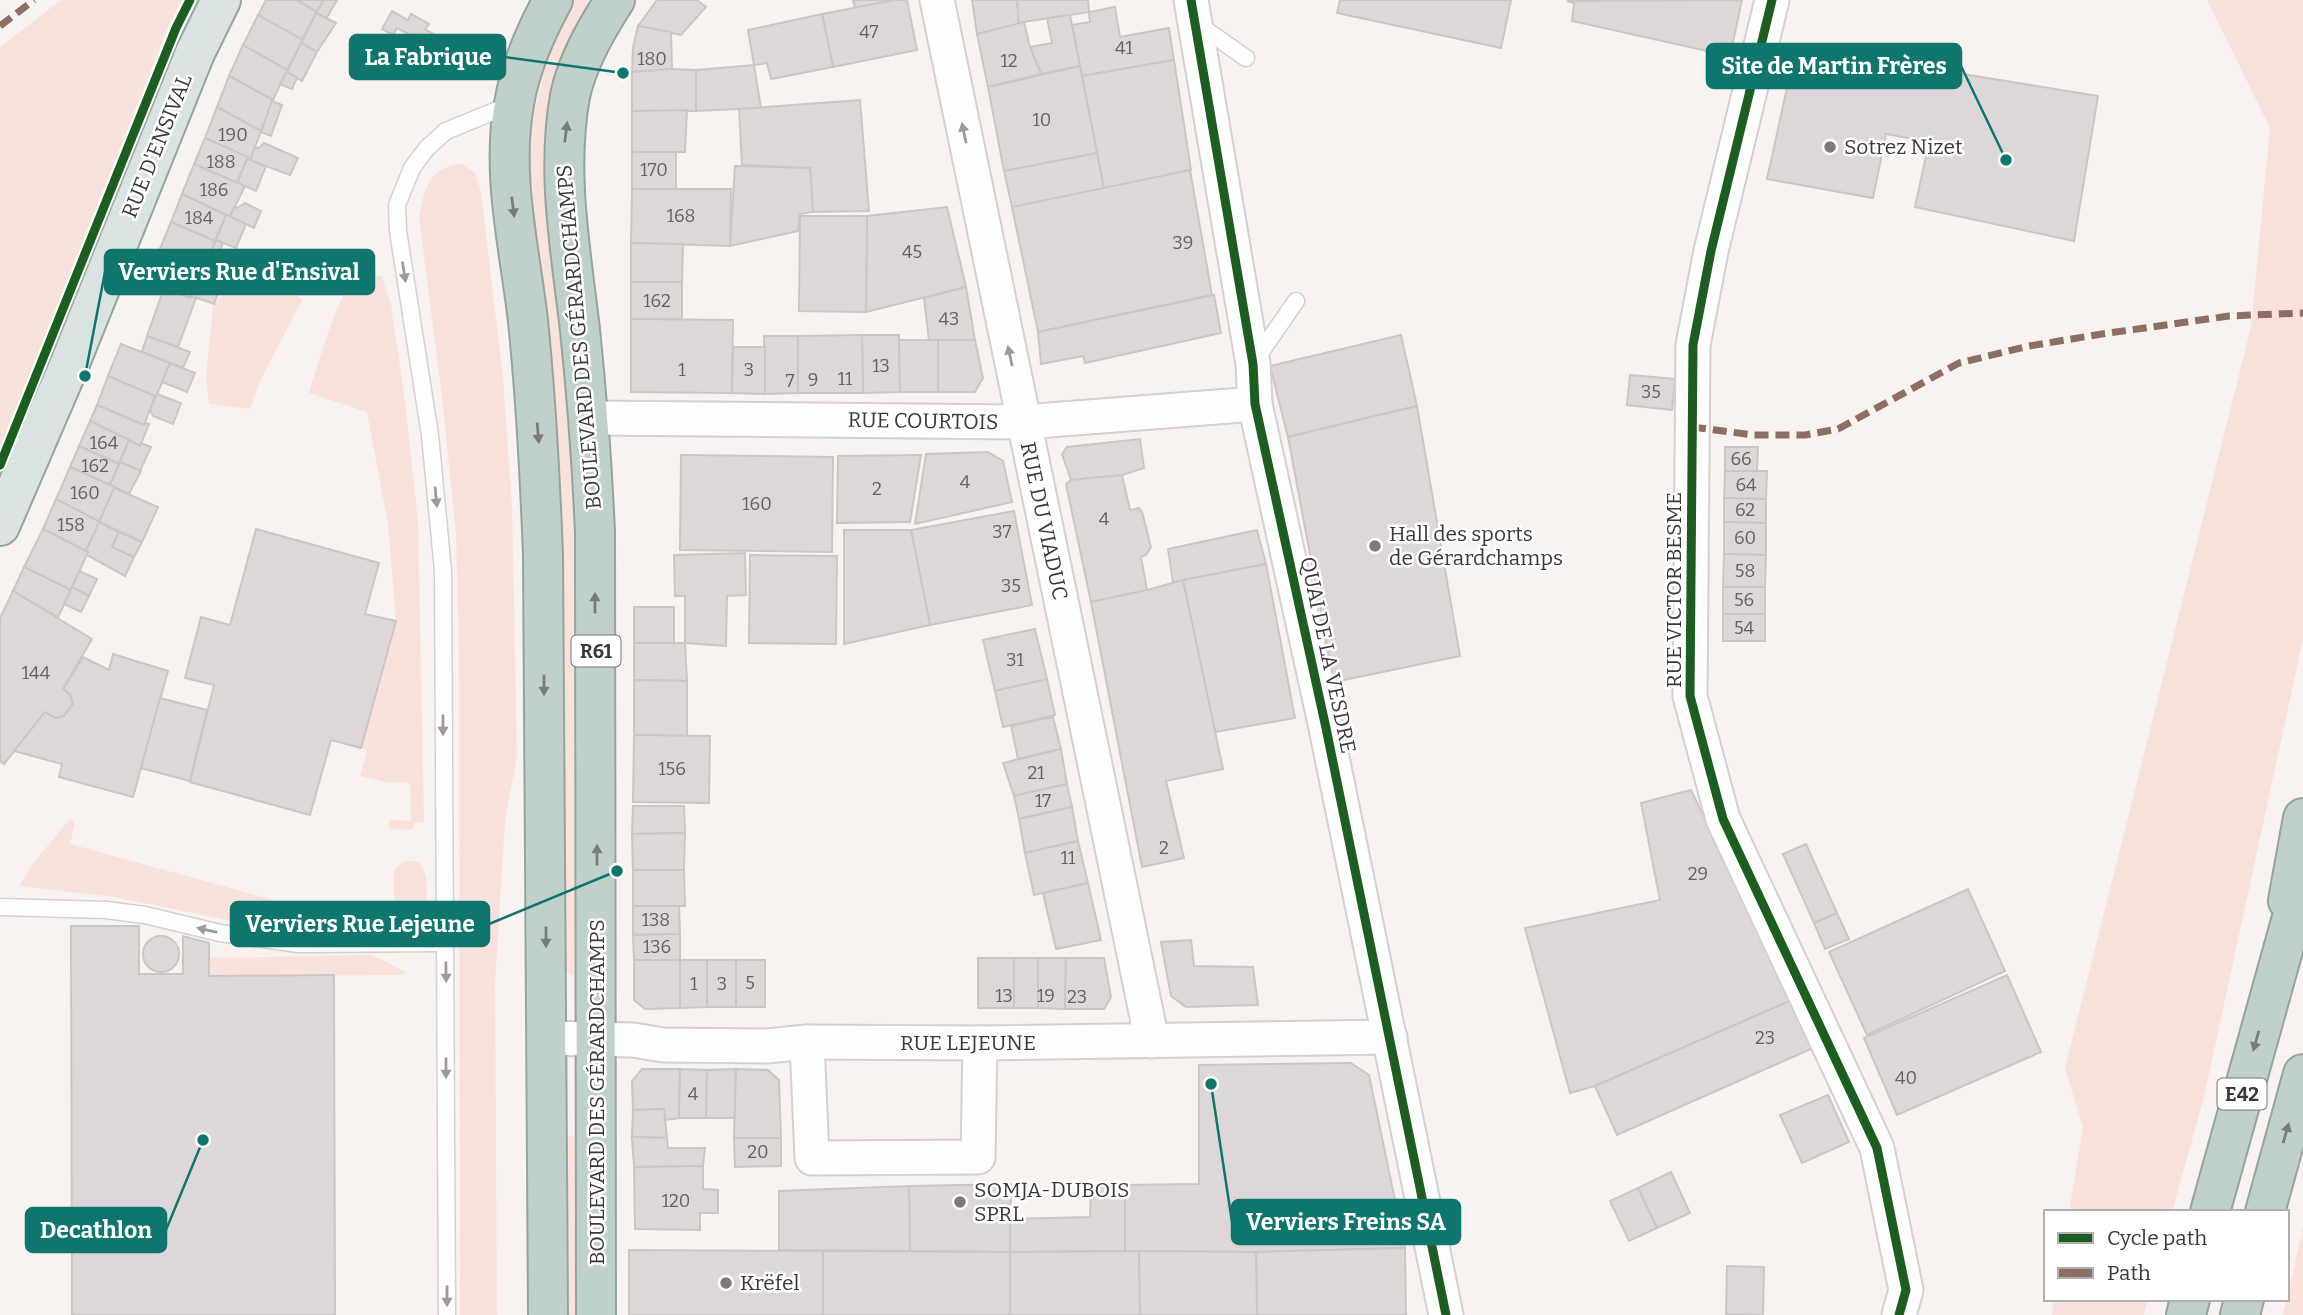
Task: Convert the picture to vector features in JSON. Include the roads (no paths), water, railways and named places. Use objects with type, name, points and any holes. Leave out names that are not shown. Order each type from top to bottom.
[{"type":"highway","name":"R61","points":[[548,1315],[543,555],[538,443],[528,322],[510,183],[514,103],[523,67],[553,0]]},
{"type":"highway","name":"BOULEVARD DES GÉRARDCHAMPS","points":[[596,1315],[595,532],[590,418],[564,188],[564,142],[571,94],[579,69],[589,44],[615,0]]},
{"type":"highway","points":[[2275,976],[2303,818]]},
{"type":"highway","name":"E42","points":[[2211,1210],[2303,878]]},
{"type":"highway","name":"E42","points":[[2266,1210],[2303,1074]]},
{"type":"main road","name":"RUE D'ENSIVAL","points":[[0,526],[68,368],[195,53],[221,0]]},
{"type":"street","name":"RUE DU VIADUC","points":[[937,0],[1152,1041]]},
{"type":"street","name":"RUE VICTOR BESME","points":[[1772,0],[1711,251],[1693,345],[1690,696],[1723,818],[1877,1148],[1906,1290],[1899,1315]]},
{"type":"street","name":"QUAI DE LA VESDRE","points":[[1193,11],[1253,363],[1255,404],[1326,728],[1446,1315]]},
{"type":"street","name":"RUE COURTOIS","points":[[590,418],[1024,422],[1255,404]]},
{"type":"street","name":"RUE LEJEUNE","points":[[546,1038],[633,1040],[663,1045],[767,1046],[807,1042],[979,1043],[1390,1037]]},
{"type":"street","points":[[807,1042],[812,1158],[978,1157],[979,1043]]},
{"type":"lane","points":[[1193,11],[1246,58]]},
{"type":"lane","points":[[447,1315],[443,571],[430,435],[398,231],[397,205],[412,169],[427,148],[446,131],[514,103]]},
{"type":"lane","points":[[1253,363],[1296,301]]},
{"type":"lane","points":[[0,906],[107,910],[145,915],[220,933],[287,944],[445,943]]},
{"type":"place","name":"La Fabrique","points":[[623,73]]},
{"type":"place","name":"Sotrez Nizet","points":[[1830,147]]},
{"type":"place","name":"Site de Martin Frères","points":[[2006,160]]},
{"type":"place","name":"Verviers Rue d'Ensival","points":[[85,376]]},
{"type":"place","name":"Hall des sports de Gérardchamps","points":[[1375,546]]},
{"type":"place","name":"Verviers Rue Lejeune","points":[[617,871]]},
{"type":"place","name":"Verviers Freins SA","points":[[1211,1084]]},
{"type":"place","name":"Decathlon","points":[[203,1140]]},
{"type":"place","name":"SOMJA-DUBOIS SPRL","points":[[960,1202]]},
{"type":"place","name":"Krëfel","points":[[726,1283]]}]
